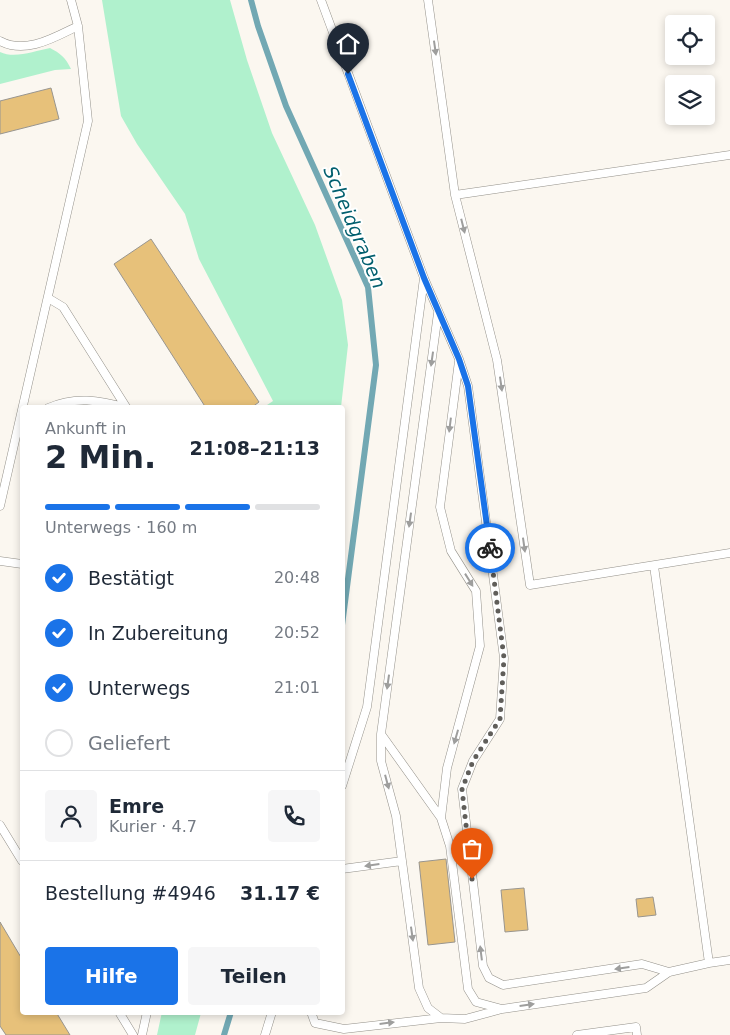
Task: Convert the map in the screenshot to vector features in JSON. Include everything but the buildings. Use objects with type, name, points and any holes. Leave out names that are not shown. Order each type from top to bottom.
[{"type":"lane","points":[[25,405],[88,120],[78,26],[71,0]]},
{"type":"lane","points":[[321,0],[424,278],[459,359],[468,386],[504,658],[500,719],[473,761],[462,789],[483,966],[489,978],[503,985],[642,964],[669,972]]},
{"type":"lane","points":[[428,0],[455,195],[497,360],[530,585],[730,553]]},
{"type":"lane","points":[[0,41],[17,46],[29,46],[44,42],[78,26]]},
{"type":"lane","points":[[455,195],[730,155]]},
{"type":"lane","points":[[345,777],[367,707],[424,278]]},
{"type":"lane","points":[[48,298],[63,307],[126,405]]},
{"type":"lane","points":[[438,311],[381,734],[381,761],[396,816],[419,988],[428,1008],[441,1018]]},
{"type":"lane","points":[[441,818],[447,768],[480,646],[476,591],[451,550],[440,507],[459,359]]},
{"type":"lane","points":[[54,405],[61,402],[84,399],[116,405]]},
{"type":"lane","points":[[0,506],[20,427]]},
{"type":"lane","points":[[0,561],[20,564]]},
{"type":"lane","points":[[654,566],[709,963]]},
{"type":"lane","points":[[381,734],[441,818],[450,846],[468,989],[476,1002],[502,1009]]},
{"type":"lane","points":[[0,825],[20,858]]},
{"type":"lane","points":[[345,869],[402,861]]},
{"type":"lane","points":[[312,1015],[315,1023],[344,1029],[441,1018],[464,1019],[502,1009],[646,988],[669,972],[730,960]]},
{"type":"lane","points":[[121,1015],[133,1035]]},
{"type":"lane","points":[[142,1035],[146,1015]]},
{"type":"lane","points":[[265,1035],[271,1015]]},
{"type":"lane","points":[[577,1035],[636,1027],[637,1035]]},
{"type":"green space","points":[[102,0],[230,0],[247,60],[272,133],[315,225],[342,300],[348,345],[341,405],[267,405],[273,401],[199,259],[185,214],[137,144],[121,116]]},
{"type":"green space","points":[[50,48],[62,56],[71,69],[55,70],[0,84],[0,52],[18,55]]},
{"type":"green space","points":[[161,1015],[200,1015],[195,1035],[157,1035]]},
{"type":"waterway","name":"Scheidgraben","points":[[251,0],[258,26],[286,106],[368,287],[376,365],[345,602]]},
{"type":"waterway","name":"Scheidgraben","points":[[224,1035],[230,1015]]},
{"type":"way so far","points":[[472,879],[462,789],[473,761],[500,719],[504,658],[490,548]]},
{"type":"route","points":[[348,74],[424,278],[459,359],[468,386],[490,548]]}]
